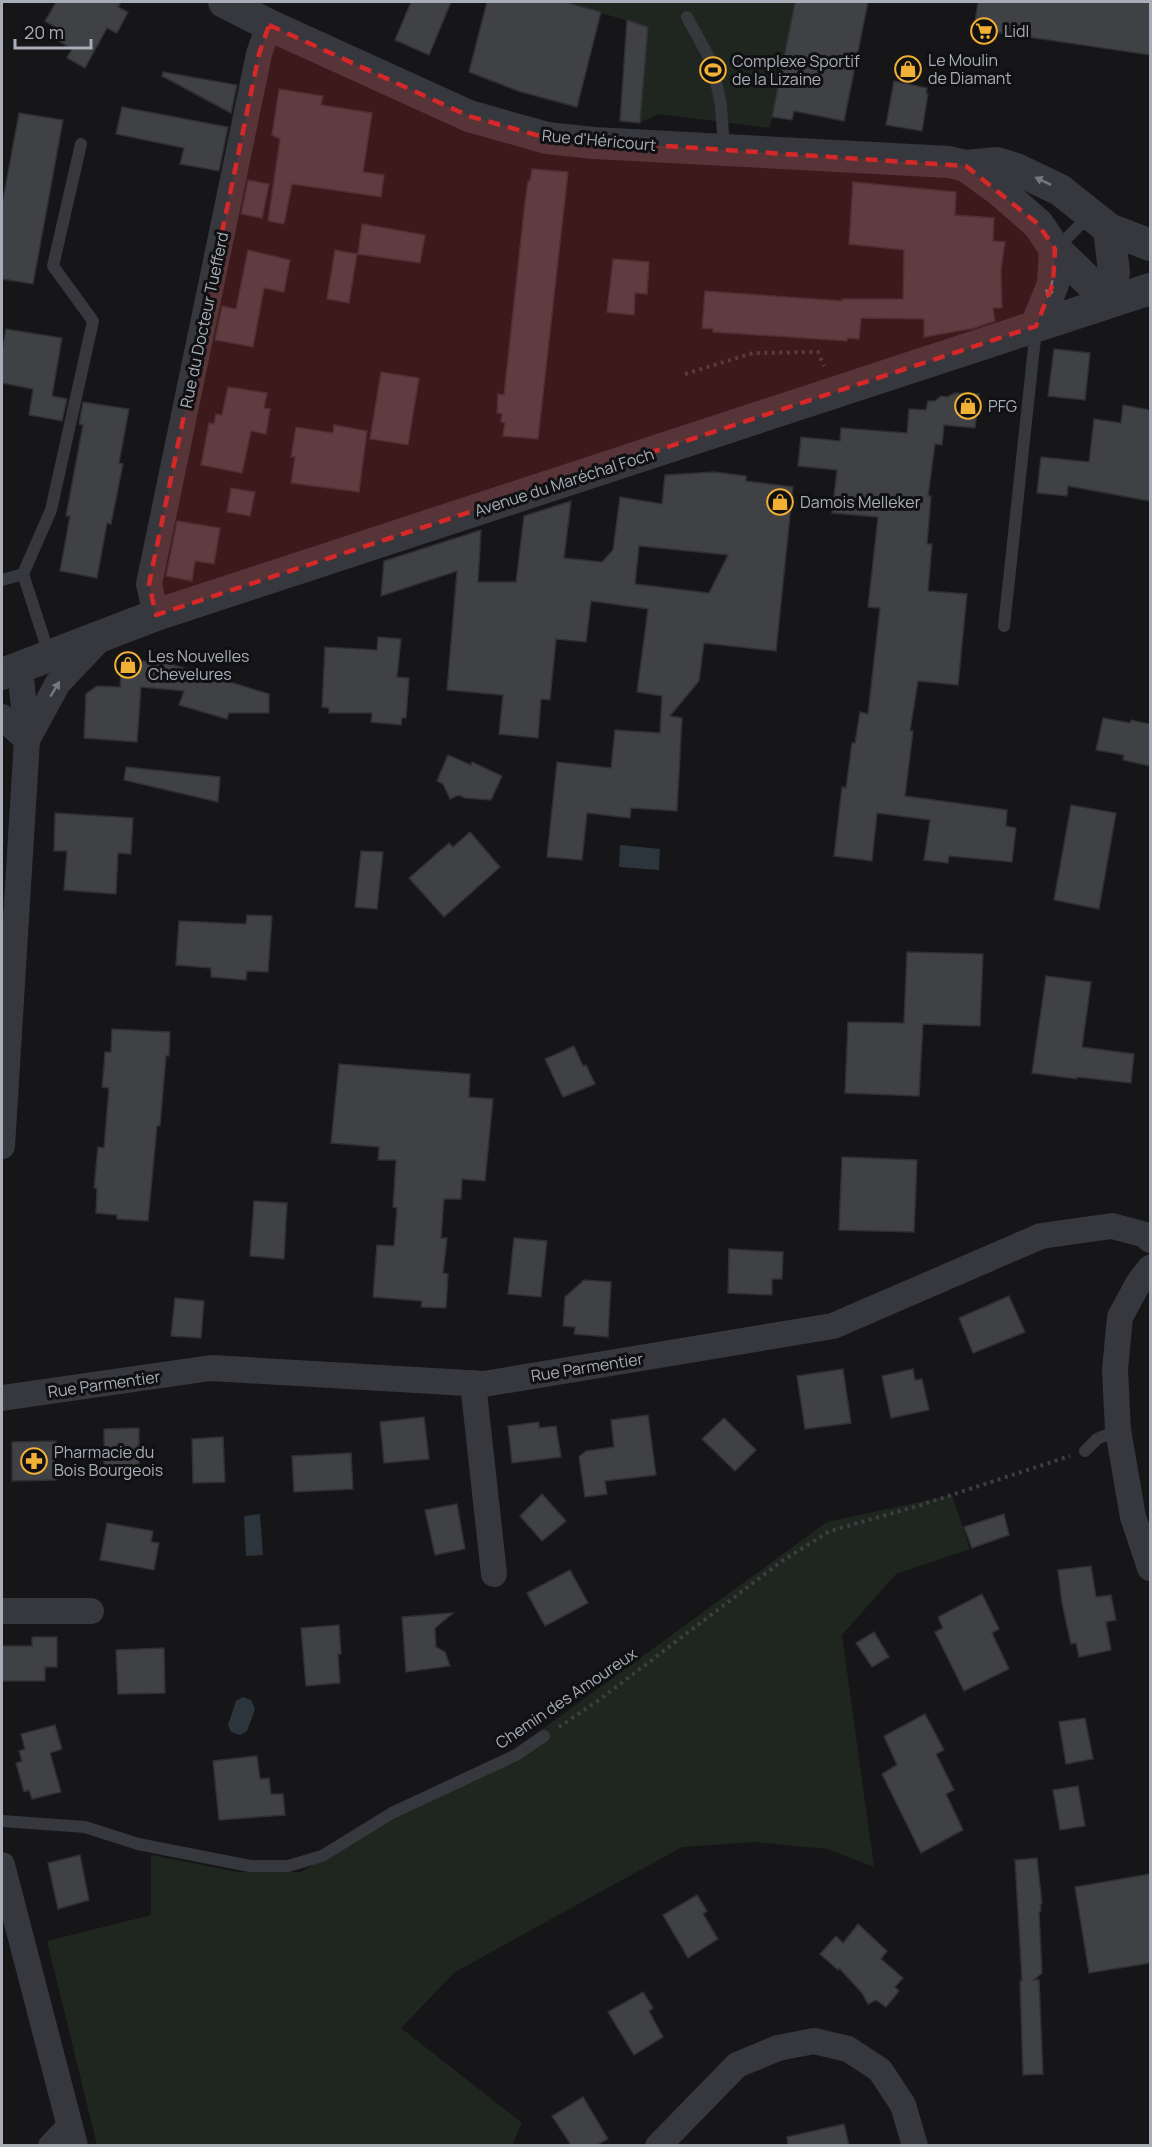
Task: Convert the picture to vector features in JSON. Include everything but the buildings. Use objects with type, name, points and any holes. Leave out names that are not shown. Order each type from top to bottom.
[{"type":"street","name":"Rue d'Héricourt","points":[[224,2],[269,26],[469,116],[547,138],[950,162],[966,166],[997,163],[1016,168],[1060,190],[1100,221],[1150,245]]},
{"type":"street","name":"Rue du Docteur Tuefferd","points":[[156,615],[149,584],[259,54],[269,26]]},
{"type":"street","name":"Rue d'Héricourt","points":[[966,166],[999,190],[1038,224],[1055,249],[1109,301]]},
{"type":"street","points":[[1100,221],[1114,272],[1109,301]]},
{"type":"street","points":[[1036,326],[1053,284],[1055,249]]},
{"type":"street","name":"Avenue du Maréchal Foch","points":[[11,670],[156,615],[1150,289]]},
{"type":"street","points":[[27,740],[58,683],[85,652],[105,634]]},
{"type":"street","points":[[2,1146],[27,740],[11,670]]},
{"type":"street","points":[[2,717],[27,740]]},
{"type":"street","name":"Rue Parmentier","points":[[2,1398],[211,1368],[484,1384],[832,1326],[1041,1236],[1112,1226],[1146,1235],[1150,1240]]},
{"type":"street","points":[[1150,1268],[1139,1282],[1120,1317],[1115,1370],[1118,1430],[1133,1517],[1150,1568]]},
{"type":"street","points":[[473,1383],[494,1574]]},
{"type":"street","points":[[2,1611],[91,1611]]},
{"type":"street","points":[[2,1865],[73,2136],[51,2145]]},
{"type":"street","points":[[658,2145],[737,2065],[778,2048],[814,2041],[848,2049],[880,2070],[903,2105],[915,2145]]},
{"type":"lane","points":[[687,17],[712,63],[721,105],[724,150]]},
{"type":"lane","points":[[49,654],[23,574],[51,510],[93,321],[53,266],[81,144]]},
{"type":"lane","points":[[1055,249],[1100,221]]},
{"type":"lane","points":[[1004,626],[1036,326]]},
{"type":"lane","points":[[2,580],[23,574]]},
{"type":"lane","points":[[1085,1451],[1097,1439],[1118,1430]]},
{"type":"lane","name":"Chemin des Amoureux","points":[[2,1821],[85,1827],[138,1844],[250,1866],[288,1866],[322,1856],[392,1813],[516,1755],[544,1736]]},
{"type":"path","points":[[686,374],[753,353],[818,352],[836,392]]},
{"type":"path","name":"Chemin des Amoureux","points":[[544,1736],[599,1700],[782,1561],[830,1531],[921,1505],[1085,1451]]},
{"type":"highlighted area","points":[[269,25],[469,116],[547,138],[966,166],[1038,224],[1055,249],[1053,284],[1036,326],[156,615],[149,584],[259,54]]},
{"type":"shaded area","name":"Complexe Sportif de la Lizaine","points":[[565,2],[795,2],[770,128],[658,114],[640,123],[648,27]]},
{"type":"shaded area","points":[[620,845],[660,849],[659,870],[619,867]]},
{"type":"shaded area","points":[[952,1495],[970,1549],[896,1574],[842,1635],[874,1867],[827,1849],[755,1842],[682,1847],[455,1972],[401,2028],[522,2123],[512,2145],[97,2145],[47,1941],[151,1915],[151,1855],[238,1872],[301,1872],[515,1749],[827,1522]]},
{"type":"shaded area","points":[[260,1514],[263,1555],[246,1556],[244,1516]]},
{"type":"shaded area","points":[[243,1697],[251,1700],[255,1709],[247,1731],[240,1735],[231,1732],[228,1725],[236,1701]]},
{"type":"place","name":"Lidl","points":[[984,31]]},
{"type":"place","name":"Le Moulin de Diamant","points":[[908,69]]},
{"type":"place","name":"Complexe Sportif de la Lizaine","points":[[713,70]]},
{"type":"place","name":"PFG","points":[[968,406]]},
{"type":"place","name":"Damois Melleker","points":[[780,502]]},
{"type":"place","name":"Les Nouvelles Chevelures","points":[[128,665]]},
{"type":"place","name":"Pharmacie du Bois Bourgeois","points":[[34,1461]]}]
